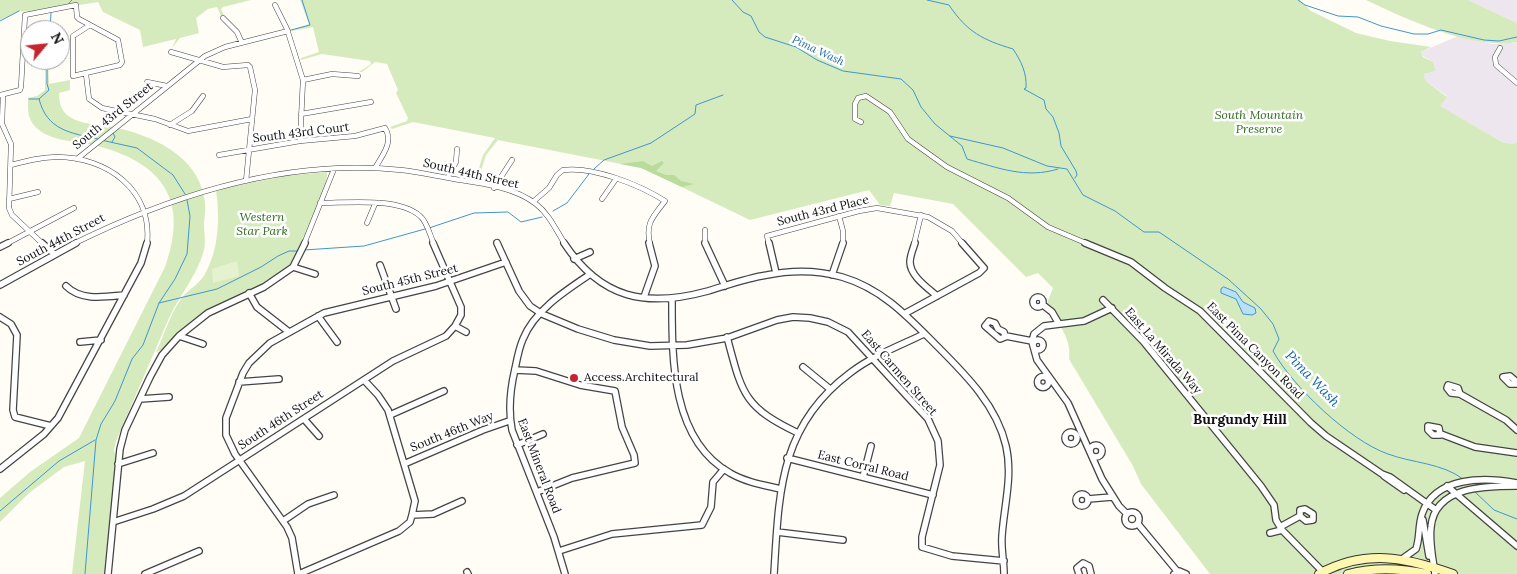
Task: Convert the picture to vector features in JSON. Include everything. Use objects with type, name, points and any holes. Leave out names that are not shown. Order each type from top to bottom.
[{"type":"main road","points":[[1322,573],[1334,566],[1362,558],[1402,559],[1430,570]]},
{"type":"main road","points":[[1348,574],[1370,568],[1430,570],[1454,574]]},
{"type":"street","points":[[275,5],[288,31],[302,80],[300,141]]},
{"type":"street","points":[[53,254],[12,216],[9,208],[12,144],[2,124],[2,95],[20,90],[25,15],[76,6],[77,17],[118,40],[122,62],[120,64],[73,76],[73,36],[90,25]]},
{"type":"street","points":[[223,18],[237,32],[242,43]]},
{"type":"street","name":"South 43rd Street","points":[[11,165],[43,158],[77,159],[199,60],[215,51],[288,31]]},
{"type":"street","points":[[1500,48],[1495,57],[1496,65],[1517,83]]},
{"type":"street","points":[[171,52],[230,68],[248,65],[255,90],[246,181]]},
{"type":"street","points":[[86,74],[88,98],[94,105],[133,114],[188,131],[252,119]]},
{"type":"street","points":[[302,80],[332,74],[358,76]]},
{"type":"street","name":"South 43rd Street","points":[[147,82],[167,86]]},
{"type":"street","points":[[170,125],[192,111],[203,96]]},
{"type":"street","name":"East Pima Canyon Road","points":[[861,122],[855,119],[855,102],[859,97],[866,96],[893,115],[915,146],[947,167],[1008,198],[1048,227],[1120,256],[1137,265],[1165,288],[1209,318],[1318,429],[1396,486],[1436,510]]},
{"type":"street","points":[[301,114],[371,102]]},
{"type":"street","name":"South 43rd Court","points":[[220,156],[300,141],[355,136],[385,128],[389,136],[389,142],[375,168]]},
{"type":"street","points":[[193,135],[196,130]]},
{"type":"street","points":[[448,177],[456,162],[457,149]]},
{"type":"street","points":[[0,469],[44,434],[58,418],[140,264],[147,242],[148,226],[145,211],[139,196],[132,187],[122,178],[101,166],[77,159]]},
{"type":"street","points":[[494,188],[512,160]]},
{"type":"street","name":"South 44th Street","points":[[0,285],[53,254],[99,231],[145,211],[194,194],[282,174],[334,169],[375,168],[412,171],[448,177],[515,192],[534,201],[546,214],[574,259],[588,275],[610,289],[629,295],[672,300],[776,273],[810,271],[858,282],[886,297],[904,314],[953,362],[990,409],[1006,446],[1009,480],[1002,540],[1004,574]]},
{"type":"street","points":[[108,574],[120,449],[125,430],[162,355],[179,336],[208,314],[272,282],[293,267],[302,250],[334,169]]},
{"type":"street","points":[[534,201],[549,188],[560,171],[564,169],[634,184],[665,201],[650,221],[647,232],[655,266],[644,297]]},
{"type":"street","points":[[602,199],[616,179]]},
{"type":"street","points":[[9,199],[38,192]]},
{"type":"street","points":[[320,203],[375,204],[416,211],[422,216],[461,307],[461,315],[456,326],[466,332]]},
{"type":"street","points":[[367,223],[375,204]]},
{"type":"street","points":[[0,247],[74,208]]},
{"type":"street","name":"South 43rd Place","points":[[776,273],[767,236],[839,216],[877,208],[921,215],[946,227],[984,268],[979,273],[937,296]]},
{"type":"street","points":[[904,314],[937,296],[917,277],[910,263],[921,215]]},
{"type":"street","points":[[832,275],[845,236],[839,216]]},
{"type":"street","points":[[705,230],[705,246],[725,286]]},
{"type":"street","points":[[497,242],[527,303],[540,312]]},
{"type":"street","points":[[574,259],[590,252]]},
{"type":"street","name":"South 45th Street","points":[[299,574],[292,538],[283,521],[240,460],[226,435],[226,418],[239,382],[249,363],[270,343],[318,316],[337,309],[451,281],[506,262]]},
{"type":"street","points":[[380,265],[396,309]]},
{"type":"street","points":[[293,267],[315,274]]},
{"type":"street","name":"East Mineral Road","points":[[565,574],[559,551],[509,421],[508,396],[523,338],[540,312],[558,295],[588,275]]},
{"type":"street","points":[[66,286],[73,291],[90,296],[124,295]]},
{"type":"street","points":[[249,293],[257,307],[289,332]]},
{"type":"street","points":[[672,300],[674,380],[689,426],[705,450],[724,469],[752,483],[781,489]]},
{"type":"street","name":"East La Mirada Way","points":[[1103,300],[1143,340],[1261,486],[1274,505],[1281,528],[1322,573]]},
{"type":"street","points":[[1043,304],[1052,312],[1059,324]]},
{"type":"street","name":"East La Mirada Way","points":[[1032,343],[1034,334],[1041,327],[1086,320],[1112,308]]},
{"type":"street","name":"East Carmen Street","points":[[540,312],[590,335],[635,346],[672,346],[708,342],[790,318],[818,318],[834,323],[854,336],[928,419],[933,428],[938,441],[940,465],[922,537],[922,547],[931,551],[968,558],[1004,561]]},
{"type":"street","points":[[318,316],[337,342]]},
{"type":"street","points":[[0,317],[16,329],[17,335],[13,410],[15,417],[19,420],[51,426]]},
{"type":"street","points":[[0,326],[7,322]]},
{"type":"street","name":"South 46th Street","points":[[113,522],[170,502],[240,460],[393,361],[446,336],[456,326]]},
{"type":"street","points":[[774,574],[781,489],[787,458],[798,432],[813,407],[830,389],[852,371],[924,334]]},
{"type":"street","points":[[179,336],[203,344]]},
{"type":"street","points":[[1006,336],[1032,343],[1034,356],[1050,380],[1067,400],[1081,437],[1112,497],[1127,514],[1136,515],[1139,519],[1138,524],[1154,540],[1175,573],[1181,571],[1186,574]]},
{"type":"street","points":[[727,337],[740,386],[753,406],[774,422],[798,432]]},
{"type":"street","points":[[80,342],[101,340]]},
{"type":"street","points":[[803,367],[830,389]]},
{"type":"street","points":[[515,370],[536,371],[580,385],[615,391],[622,427],[634,455],[635,463],[572,478],[537,492]]},
{"type":"street","points":[[239,382],[279,379]]},
{"type":"street","points":[[299,574],[399,531],[410,522],[415,501],[390,415],[383,402],[364,380]]},
{"type":"street","points":[[390,415],[444,391]]},
{"type":"street","points":[[1460,394],[1506,420],[1517,430]]},
{"type":"street","points":[[140,399],[169,397]]},
{"type":"street","points":[[304,419],[319,436]]},
{"type":"street","name":"South 46th Way","points":[[404,464],[483,430],[509,421]]},
{"type":"street","points":[[517,445],[543,434]]},
{"type":"street","points":[[1441,434],[1475,447],[1517,452]]},
{"type":"street","points":[[864,478],[871,446]]},
{"type":"street","points":[[118,464],[153,453]]},
{"type":"street","name":"East Corral Road","points":[[787,458],[933,495]]},
{"type":"street","points":[[559,551],[586,540],[621,533],[687,529],[702,525],[711,507],[713,482],[724,469]]},
{"type":"street","points":[[1402,559],[1416,548],[1422,514],[1427,504],[1435,494],[1447,486],[1473,480],[1503,479],[1517,484]]},
{"type":"street","points":[[1430,570],[1431,521],[1436,510],[1455,493],[1479,488],[1517,484]]},
{"type":"street","points":[[1447,486],[1517,546]]},
{"type":"street","points":[[283,521],[308,504],[334,494]]},
{"type":"street","points":[[1088,499],[1112,497]]},
{"type":"street","points":[[412,515],[433,514],[462,501]]},
{"type":"street","points":[[1422,514],[1430,570]]},
{"type":"street","points":[[1270,533],[1300,516]]},
{"type":"street","points":[[777,532],[843,540]]},
{"type":"street","points":[[145,574],[199,551]]},
{"type":"street","points":[[1079,574],[1077,568],[1083,563],[1089,566],[1091,574]]},
{"type":"shaded area","points":[[1468,0],[1517,0],[1517,23]]},
{"type":"shaded area","points":[[1458,36],[1493,44],[1517,42],[1517,142],[1512,144],[1502,142],[1439,106],[1447,96],[1427,82],[1424,77],[1424,74],[1436,71],[1433,62],[1423,56],[1421,52]]},
{"type":"green space","points":[[0,0],[251,0],[223,7],[221,9],[224,15],[221,16],[217,7],[208,9],[196,18],[199,33],[180,38],[172,48],[176,39],[143,47],[140,30],[103,12],[98,2],[79,5],[77,3],[34,12],[19,11],[0,20]]},
{"type":"green space","name":"South Mountain Preserve","points":[[300,0],[1300,0],[1311,11],[1356,33],[1390,41],[1431,47],[1421,52],[1423,57],[1433,62],[1436,71],[1424,74],[1424,77],[1427,82],[1447,97],[1440,106],[1502,142],[1512,144],[1517,142],[1517,574],[1210,574],[1141,484],[1133,466],[1069,359],[1066,338],[1046,306],[1053,288],[1038,273],[1026,277],[953,204],[894,193],[890,206],[880,205],[869,190],[750,220],[642,168],[498,140],[486,155],[481,171],[475,179],[473,178],[479,168],[483,155],[495,138],[413,122],[392,129],[390,127],[407,121],[408,118],[396,93],[398,90],[387,64],[375,62],[362,72],[359,72],[371,64],[370,61],[322,54],[301,60],[301,58],[319,52],[313,27],[292,31],[309,24]]},
{"type":"green space","points":[[1366,0],[1468,0],[1517,23],[1517,42],[1499,43],[1460,37],[1419,24]]},
{"type":"green space","points":[[45,70],[48,70],[49,84],[70,80],[70,90],[59,93],[60,104],[66,114],[82,122],[113,127],[142,135],[170,149],[192,169],[200,182],[205,200],[205,244],[201,259],[193,277],[169,318],[116,441],[114,450],[118,464],[108,574],[72,574],[85,461],[64,467],[29,493],[0,522],[0,498],[30,472],[79,438],[165,267],[172,243],[174,222],[171,203],[164,186],[152,173],[136,161],[117,152],[93,145],[53,137],[45,134],[33,124],[29,115],[28,98],[37,96],[45,90]]},
{"type":"green space","points":[[643,161],[652,166],[662,161],[664,163],[656,171],[666,175],[674,175],[681,181],[694,184],[682,187],[641,168],[620,164]]},
{"type":"green space","name":"Western Star Park","points":[[327,172],[324,187],[304,242],[298,256],[290,267],[258,289],[207,312],[191,323],[166,347],[156,352],[177,305],[203,278],[210,264],[216,244],[218,222],[216,190],[283,176]]},
{"type":"green space","points":[[237,261],[239,276],[213,283],[212,269]]},
{"type":"water","points":[[1224,287],[1236,292],[1243,302],[1255,308],[1256,313],[1252,315],[1243,314],[1236,299],[1221,293],[1221,289]]},
{"type":"waterway","points":[[69,3],[72,0]]},
{"type":"waterway","points":[[291,30],[310,25],[302,0]]},
{"type":"waterway","name":"Pima Wash","points":[[732,0],[743,12],[751,16],[759,32],[765,37],[796,47],[817,60],[843,71],[901,79],[913,90],[921,107],[935,124],[962,146],[967,159],[1023,173],[1046,172],[1058,169]]},
{"type":"waterway","points":[[927,0],[949,5],[962,22],[976,34],[1013,49],[1024,72],[1026,83],[1026,88],[1024,89],[1044,100],[1046,109],[1053,117],[1059,133],[1061,146],[1076,171],[1077,175],[1075,178]]},
{"type":"waterway","points":[[1298,0],[1305,5],[1338,16],[1358,17],[1381,26],[1414,34],[1428,34],[1441,30],[1484,40],[1499,41],[1517,37]]},
{"type":"waterway","points":[[0,21],[19,11]]},
{"type":"waterway","points":[[51,13],[51,20]]},
{"type":"waterway","points":[[39,99],[49,90],[47,70]]},
{"type":"waterway","points":[[594,169],[604,160],[651,143],[695,114],[696,105],[723,95]]},
{"type":"waterway","points":[[29,99],[39,99]]},
{"type":"waterway","points":[[39,99],[43,109],[54,124],[69,132],[98,139]]},
{"type":"waterway","points":[[112,142],[115,137],[113,133]]},
{"type":"waterway","name":"Pima Wash","points":[[950,136],[1003,148],[1047,166],[1067,169],[1083,195],[1115,211],[1144,232],[1159,232],[1228,279],[1261,309],[1273,324],[1279,339],[1273,351],[1282,365],[1308,396],[1340,425],[1373,447],[1388,454],[1436,466],[1463,479]]},
{"type":"waterway","points":[[101,140],[137,148],[173,175],[185,194]]},
{"type":"waterway","points":[[553,211],[567,203],[589,174]]},
{"type":"waterway","points":[[159,303],[175,279],[187,254],[190,216],[187,200]]},
{"type":"waterway","points":[[429,228],[474,213],[508,212],[521,222],[542,217]]},
{"type":"waterway","points":[[304,250],[364,246],[425,229]]},
{"type":"waterway","points":[[159,303],[217,289],[261,267],[278,256],[289,251],[298,251]]},
{"type":"waterway","points":[[85,574],[96,440],[101,424],[115,401],[132,359],[143,345],[159,303]]},
{"type":"waterway","points":[[0,511],[59,461],[95,440]]},
{"type":"waterway","name":"Pima Wash","points":[[1474,491],[1494,510],[1517,519]]},
{"type":"place","name":"Access.Architectural","points":[[574,378]]},
{"type":"district","name":"Burgundy Hill","points":[[1240,420]]}]
